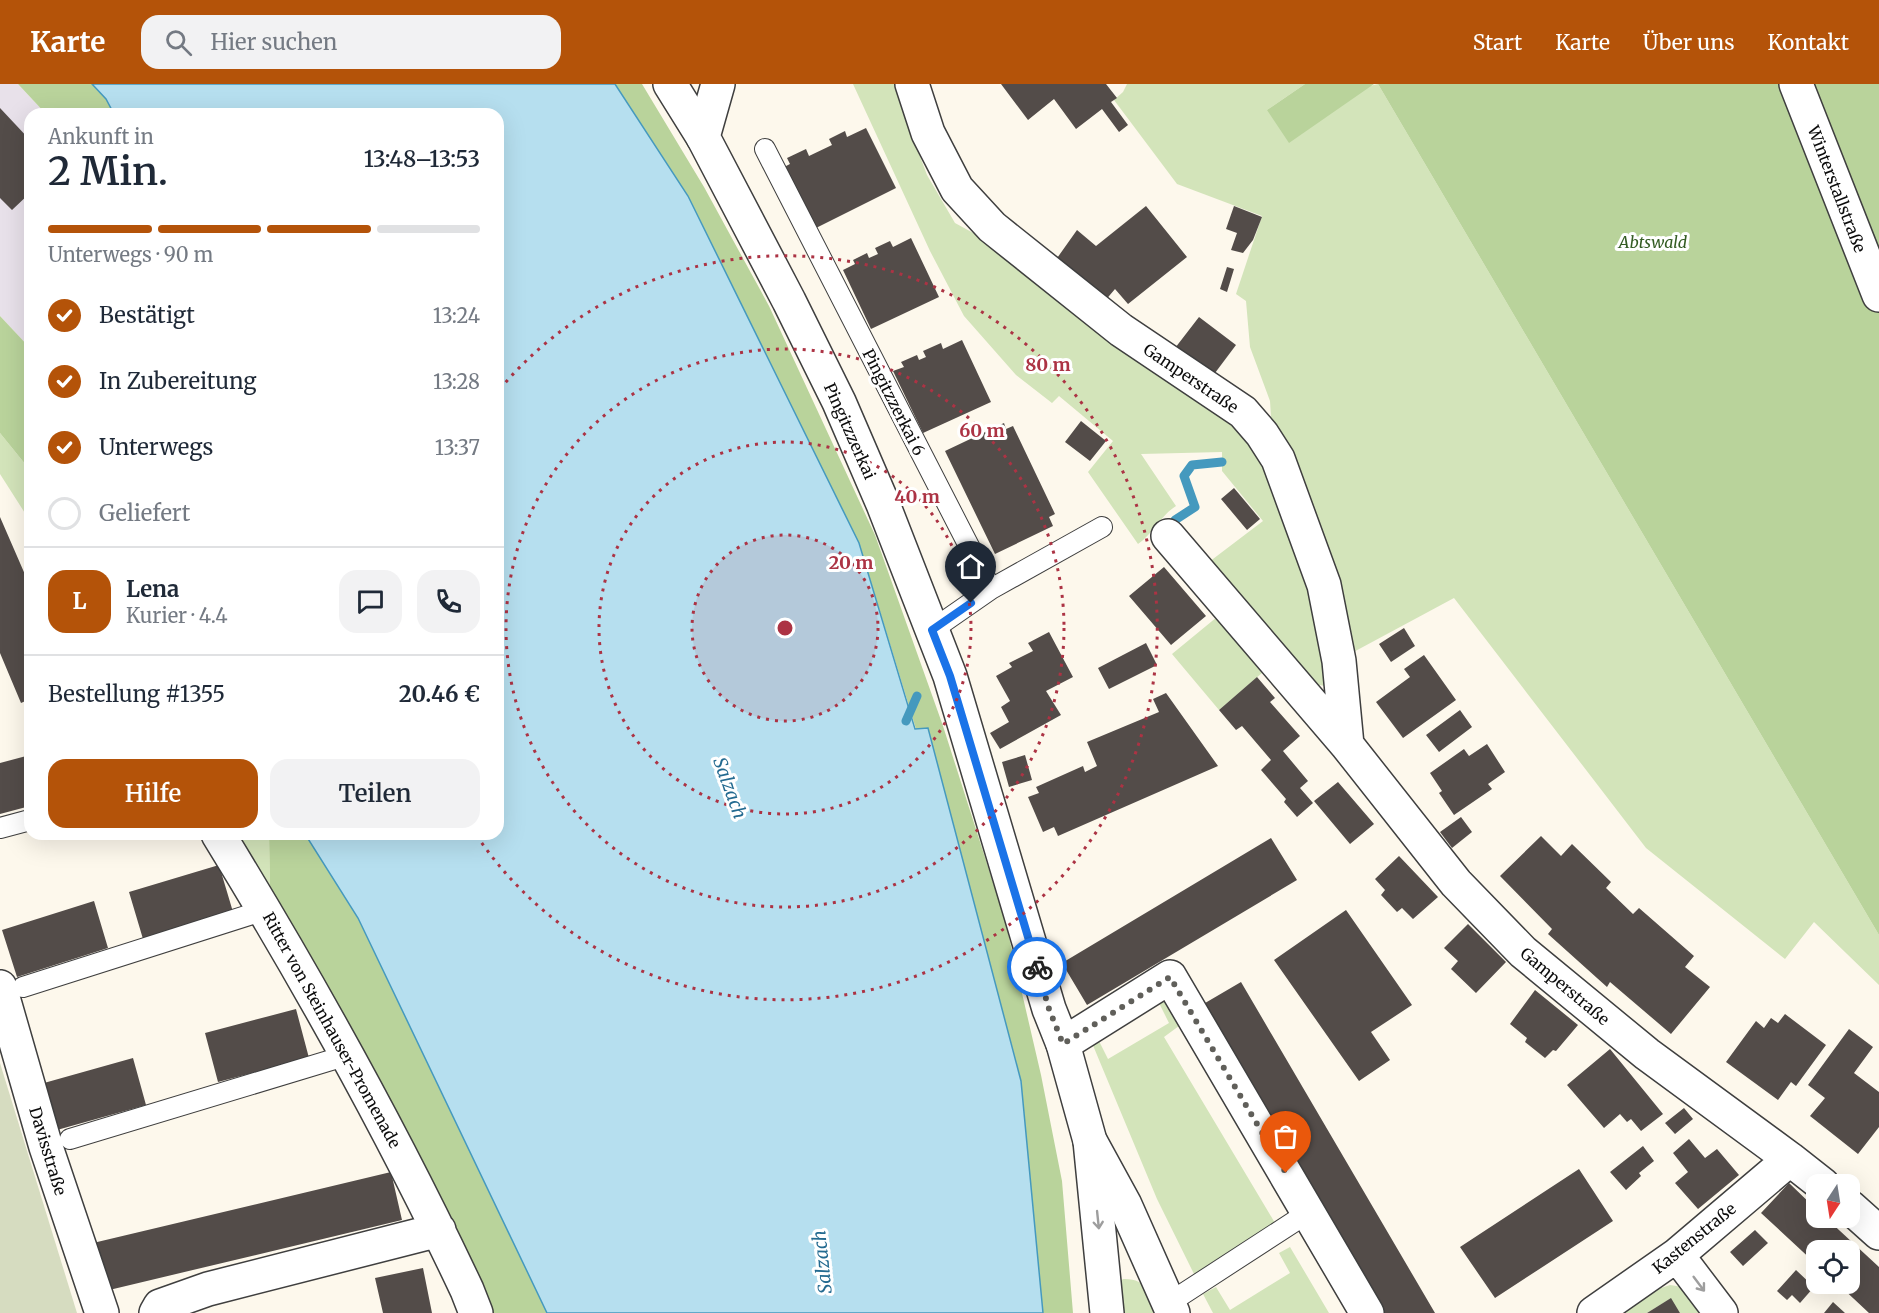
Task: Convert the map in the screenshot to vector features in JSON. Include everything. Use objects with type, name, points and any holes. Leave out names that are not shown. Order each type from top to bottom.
[{"type":"street","name":"Pingitzzerkai","points":[[670,84],[703,137],[784,290],[839,402],[883,504],[950,676],[1049,1009],[1063,1044],[1090,1141]]},
{"type":"street","points":[[703,137],[717,84]]},
{"type":"street","name":"Gamperstraße","points":[[912,84],[928,133],[957,189],[992,227],[1121,330],[1243,412],[1262,434],[1278,459],[1324,585],[1339,661],[1347,745]]},
{"type":"street","name":"Winterstallstraße","points":[[1796,84],[1879,295]]},
{"type":"street","name":"Gamperstraße","points":[[1168,536],[1347,745],[1456,883],[1523,952],[1647,1054],[1809,1174]]},
{"type":"street","name":"Ritter von Steinhauser-Promenade","points":[[223,840],[348,1055],[388,1129],[439,1230],[476,1313]]},
{"type":"street","points":[[1063,1044],[1170,977],[1367,1313]]},
{"type":"street","name":"Davisstraße","points":[[12,987],[46,1147],[102,1313]]},
{"type":"street","points":[[1090,1141],[1125,1205],[1171,1308]]},
{"type":"street","points":[[1090,1141],[1107,1313]]},
{"type":"street","name":"Kastenstraße","points":[[1594,1313],[1677,1255],[1790,1159]]},
{"type":"street","points":[[1860,1216],[1879,1233]]},
{"type":"street","points":[[156,1313],[160,1306],[208,1289],[439,1230]]},
{"type":"street","points":[[1677,1255],[1721,1313]]},
{"type":"lane","name":"Pingitzzerkai 6","points":[[765,149],[991,589]]},
{"type":"lane","points":[[932,630],[991,589],[1102,527]]},
{"type":"lane","points":[[0,828],[24,822]]},
{"type":"lane","points":[[12,987],[265,910]]},
{"type":"lane","points":[[70,1139],[348,1055]]},
{"type":"lane","points":[[1171,1308],[1309,1212]]},
{"type":"shaded area","points":[[0,84],[18,84],[40,108],[24,108],[24,342],[0,316]]},
{"type":"green space","points":[[18,84],[92,84],[111,108],[40,108]]},
{"type":"green space","points":[[615,84],[642,84],[704,187],[769,306],[875,535],[943,726],[1005,920],[1041,1075],[1062,1181],[1073,1313],[1043,1313],[1021,1081],[928,728],[916,729],[859,543],[688,196]]},
{"type":"green space","points":[[853,84],[897,84],[903,111],[927,175],[955,223],[988,241],[1227,417],[1268,463],[1315,593],[1329,682],[1325,686],[1314,684],[1209,562],[1263,521],[1222,471],[1222,452],[1141,454],[1176,506],[1138,544],[1088,472],[1113,441],[1059,396],[1052,403],[1016,375],[964,316],[930,251]]},
{"type":"green space","points":[[1127,84],[1305,84],[1267,110],[1378,84],[1879,935],[1879,985],[1814,922],[1785,959],[1646,848],[1454,598],[1348,655],[1272,432],[1270,401],[1250,347],[1246,301],[1236,294],[1262,216],[1177,184],[1114,100],[1123,92]]},
{"type":"green space","points":[[1305,84],[1374,84],[1289,143],[1267,110]]},
{"type":"green space","name":"Abtswald","points":[[1378,84],[1879,84],[1879,935]]},
{"type":"green space","points":[[0,316],[24,342],[24,463],[0,433]]},
{"type":"green space","points":[[0,433],[24,463],[24,512],[0,474]]},
{"type":"green space","points":[[1217,617],[1262,673],[1219,710],[1172,654]]},
{"type":"green space","points":[[238,840],[269,840],[270,887]]},
{"type":"green space","points":[[269,840],[309,840],[358,918],[547,1313],[486,1313],[377,1075],[270,888]]},
{"type":"green space","points":[[1169,996],[1183,1023],[1164,1037],[1275,1223],[1194,1274],[1157,1199],[1092,1043],[1098,1039],[1108,1059],[1169,1023],[1158,1001]]},
{"type":"green space","points":[[0,1063],[77,1313],[0,1313]]},
{"type":"green space","points":[[1290,1247],[1329,1313],[1213,1313],[1203,1294],[1216,1287],[1230,1310],[1290,1273],[1279,1253]]},
{"type":"green space","points":[[1123,1279],[1131,1279],[1142,1284],[1158,1313],[1113,1313],[1115,1286]]},
{"type":"green space","points":[[1670,1285],[1683,1287],[1707,1313],[1680,1313],[1670,1299],[1647,1313],[1622,1313],[1655,1290]]},
{"type":"water","name":"Salzach","points":[[92,84],[615,84],[688,196],[859,543],[915,729],[928,728],[1021,1081],[1043,1313],[547,1313],[358,918],[309,840],[504,840],[504,108],[111,108]]},
{"type":"building","points":[[1001,84],[1106,84],[1117,98],[1111,102],[1128,125],[1119,132],[1102,109],[1076,129],[1054,99],[1028,120]]},
{"type":"building","points":[[0,108],[24,134],[24,199],[12,210],[0,198]]},
{"type":"building","points":[[866,128],[896,188],[814,229],[784,167],[790,164],[787,158],[806,149],[809,156],[832,145],[829,139],[845,131],[847,137]]},
{"type":"building","points":[[1146,206],[1187,257],[1128,304],[1115,289],[1104,302],[1055,261],[1077,230],[1096,246]]},
{"type":"building","points":[[1234,206],[1262,217],[1253,240],[1243,253],[1231,250],[1237,233],[1226,229]]},
{"type":"building","points":[[911,238],[939,297],[871,329],[843,270],[855,264],[853,260],[867,253],[869,258],[878,254],[875,248],[890,241],[893,247]]},
{"type":"building","points":[[1227,267],[1234,269],[1227,292],[1220,289]]},
{"type":"building","points":[[1199,317],[1236,345],[1209,381],[1172,352]]},
{"type":"building","points":[[962,340],[991,402],[923,433],[893,371],[904,367],[901,362],[917,355],[919,360],[926,357],[923,351],[941,343],[943,349]]},
{"type":"building","points":[[1081,421],[1106,441],[1090,461],[1065,442]]},
{"type":"building","points":[[1004,423],[1006,429],[1013,426],[1055,514],[1049,517],[1053,526],[995,554],[945,451]]},
{"type":"building","points":[[1234,488],[1260,519],[1247,530],[1221,499]]},
{"type":"building","points":[[0,517],[24,572],[24,702],[21,703],[0,653]]},
{"type":"building","points":[[1164,567],[1206,616],[1171,645],[1129,596]]},
{"type":"building","points":[[1404,628],[1415,646],[1391,662],[1379,644]]},
{"type":"building","points":[[1049,632],[1073,677],[1046,691],[1061,715],[1000,749],[990,733],[1009,722],[1001,707],[1010,701],[996,676],[1012,667],[1009,663],[1033,651],[1028,643]]},
{"type":"building","points":[[1146,643],[1157,665],[1109,689],[1098,668]]},
{"type":"building","points":[[1424,655],[1456,700],[1403,738],[1376,702],[1410,677],[1404,669]]},
{"type":"building","points":[[1257,677],[1275,698],[1270,702],[1300,736],[1283,751],[1308,781],[1300,788],[1313,803],[1297,817],[1284,802],[1286,799],[1261,770],[1271,760],[1242,726],[1236,730],[1219,710]]},
{"type":"building","points":[[1166,693],[1218,766],[1058,836],[1054,827],[1043,832],[1028,797],[1039,793],[1036,787],[1083,766],[1085,772],[1097,766],[1087,742],[1159,712],[1153,699]]},
{"type":"building","points":[[1460,710],[1472,727],[1439,752],[1426,735]]},
{"type":"building","points":[[1487,744],[1505,772],[1488,784],[1492,789],[1454,815],[1439,793],[1442,791],[1430,773],[1464,749],[1469,756]]},
{"type":"building","points":[[1025,755],[1032,780],[1009,787],[1002,762]]},
{"type":"building","points":[[24,757],[24,808],[0,814],[0,763]]},
{"type":"building","points":[[1338,782],[1374,824],[1350,844],[1314,801]]},
{"type":"building","points":[[1461,817],[1472,832],[1452,848],[1440,832]]},
{"type":"building","points":[[1541,836],[1561,856],[1572,844],[1611,882],[1606,888],[1633,914],[1639,908],[1694,956],[1685,967],[1710,987],[1671,1034],[1610,982],[1607,987],[1548,934],[1552,929],[1500,876]]},
{"type":"building","points":[[1271,838],[1297,880],[1087,1005],[1062,963]]},
{"type":"building","points":[[1399,856],[1438,897],[1413,919],[1402,908],[1397,912],[1381,895],[1385,890],[1375,879]]},
{"type":"building","points":[[219,865],[233,912],[143,939],[129,892]]},
{"type":"building","points":[[94,901],[108,948],[17,977],[2,930]]},
{"type":"building","points":[[1346,910],[1412,1005],[1371,1032],[1390,1060],[1359,1081],[1274,960]]},
{"type":"building","points":[[1468,924],[1506,962],[1476,993],[1451,969],[1458,961],[1444,948]]},
{"type":"building","points":[[1241,982],[1435,1313],[1380,1313],[1200,1006]]},
{"type":"building","points":[[1535,990],[1578,1025],[1556,1051],[1553,1050],[1545,1058],[1525,1042],[1527,1038],[1510,1024]]},
{"type":"building","points":[[296,1009],[309,1058],[218,1082],[205,1033]]},
{"type":"building","points":[[1785,1014],[1826,1045],[1796,1086],[1791,1082],[1778,1100],[1726,1062],[1756,1021],[1764,1028],[1771,1018],[1778,1023]]},
{"type":"building","points":[[1849,1029],[1873,1047],[1854,1073],[1879,1092],[1879,1127],[1858,1154],[1810,1116],[1825,1098],[1808,1085]]},
{"type":"building","points":[[1610,1049],[1663,1114],[1641,1131],[1631,1119],[1627,1122],[1620,1114],[1604,1128],[1567,1085]]},
{"type":"building","points":[[133,1058],[146,1105],[57,1130],[44,1083]]},
{"type":"building","points":[[1684,1108],[1693,1119],[1675,1134],[1665,1123]]},
{"type":"building","points":[[1689,1139],[1705,1158],[1717,1149],[1739,1175],[1698,1209],[1675,1183],[1688,1172],[1673,1153]]},
{"type":"building","points":[[1643,1146],[1654,1161],[1639,1173],[1641,1176],[1626,1190],[1610,1172]]},
{"type":"building","points":[[1579,1169],[1613,1221],[1495,1298],[1460,1247]]},
{"type":"building","points":[[391,1172],[402,1220],[105,1291],[93,1243]]},
{"type":"building","points":[[1789,1183],[1806,1199],[1806,1228],[1837,1228],[1850,1240],[1806,1240],[1806,1255],[1761,1213]]},
{"type":"building","points":[[1755,1230],[1768,1243],[1743,1266],[1730,1252]]},
{"type":"building","points":[[1860,1249],[1879,1267],[1879,1313],[1869,1313],[1849,1294],[1860,1294]]},
{"type":"building","points":[[423,1268],[432,1313],[383,1313],[375,1278]]},
{"type":"building","points":[[1796,1270],[1806,1279],[1806,1294],[1808,1294],[1800,1303],[1792,1295],[1787,1300],[1777,1291]]},
{"type":"building","points":[[1671,1298],[1680,1313],[1647,1313]]},
{"type":"building","points":[[1833,1302],[1845,1313],[1824,1313]]},
{"type":"waterway","points":[[1175,520],[1195,507],[1184,476],[1192,465],[1222,462]]},
{"type":"waterway","points":[[906,721],[917,696]]},
{"type":"way so far","points":[[1037,967],[1049,1009],[1063,1044],[1170,977],[1286,1173]]},
{"type":"route","points":[[971,603],[932,630],[950,676],[1037,967]]}]
